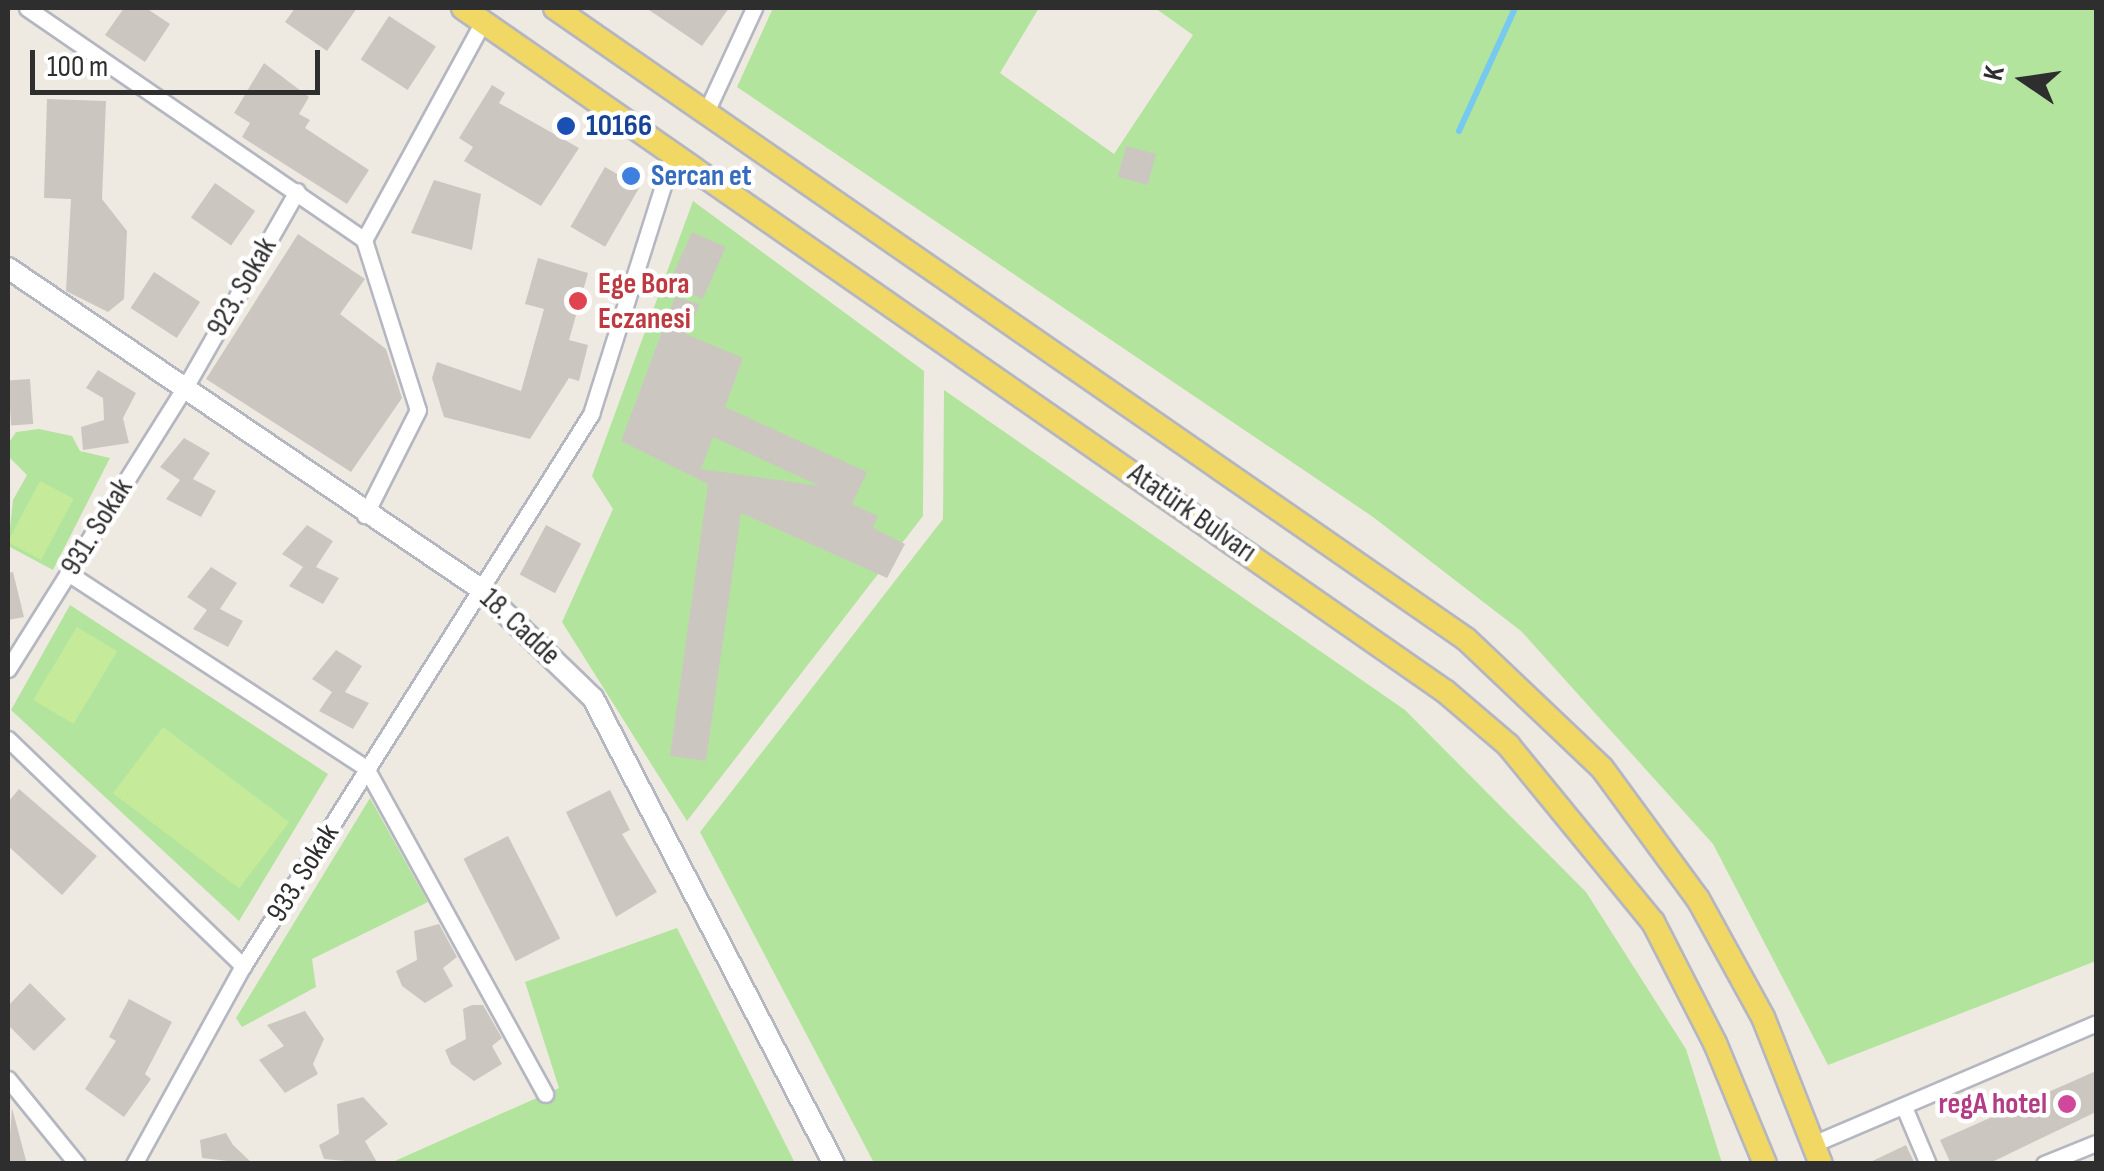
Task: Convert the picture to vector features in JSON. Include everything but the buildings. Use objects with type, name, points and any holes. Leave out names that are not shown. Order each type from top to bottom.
[{"type":"main road","name":"Atatürk Bulvarı","points":[[463,8],[1446,692],[1508,745],[1654,922],[1764,1164]]},
{"type":"main road","name":"Atatürk Bulvarı","points":[[556,8],[1466,639],[1602,768],[1698,899],[1763,1017],[1817,1154]]},
{"type":"street","points":[[27,8],[364,240],[418,410],[365,516]]},
{"type":"street","points":[[706,112],[754,8]]},
{"type":"street","points":[[364,240],[483,22]]},
{"type":"street","name":"933. Sokak","points":[[134,1164],[243,966],[478,586],[591,414],[673,154]]},
{"type":"street","name":"923. Sokak","points":[[187,384],[297,191]]},
{"type":"street","name":"18. Cadde","points":[[10,274],[187,384],[365,516],[478,586],[593,698],[834,1164]]},
{"type":"street","name":"931. Sokak","points":[[8,669],[187,384]]},
{"type":"street","points":[[68,572],[366,768],[545,1094]]},
{"type":"street","points":[[8,739],[243,966]]},
{"type":"street","points":[[1817,1154],[1904,1108],[2096,1023]]},
{"type":"street","points":[[8,1079],[78,1164]]},
{"type":"street","points":[[1904,1108],[1928,1164]]},
{"type":"street","points":[[2044,1164],[2096,1142]]},
{"type":"green space","points":[[773,8],[1039,8],[1000,73],[1114,154],[1193,35],[1155,8],[2096,8],[2096,961],[1828,1065],[1713,844],[1521,631],[1373,517],[737,87]]},
{"type":"green space","points":[[693,201],[924,371],[923,516],[687,821],[562,622],[613,509],[592,476]]},
{"type":"green space","points":[[944,390],[1405,710],[1586,892],[1686,1049],[1722,1163],[874,1163],[700,832],[943,519]]},
{"type":"green space","points":[[39,429],[72,436],[80,451],[110,458],[53,570],[8,546],[13,500],[27,475],[8,456],[8,444],[16,432]]},
{"type":"green space","points":[[40,481],[74,499],[41,560],[8,542]]},
{"type":"green space","points":[[70,605],[328,774],[239,921],[11,710]]},
{"type":"green space","points":[[77,627],[117,651],[74,724],[33,700]]},
{"type":"green space","points":[[163,727],[289,822],[239,888],[113,793]]},
{"type":"green space","points":[[370,798],[428,902],[312,959],[316,987],[242,1027],[236,1018]]},
{"type":"green space","points":[[677,928],[795,1163],[388,1164],[559,1088],[525,982]]},
{"type":"waterway","points":[[1459,131],[1515,8]]},
{"type":"place","name":"10166","points":[[566,126]]},
{"type":"place","name":"Sercan et","points":[[631,176]]},
{"type":"place","name":"Ege Bora Eczanesi","points":[[578,301]]},
{"type":"place","name":"regA hotel","points":[[2067,1104]]}]
